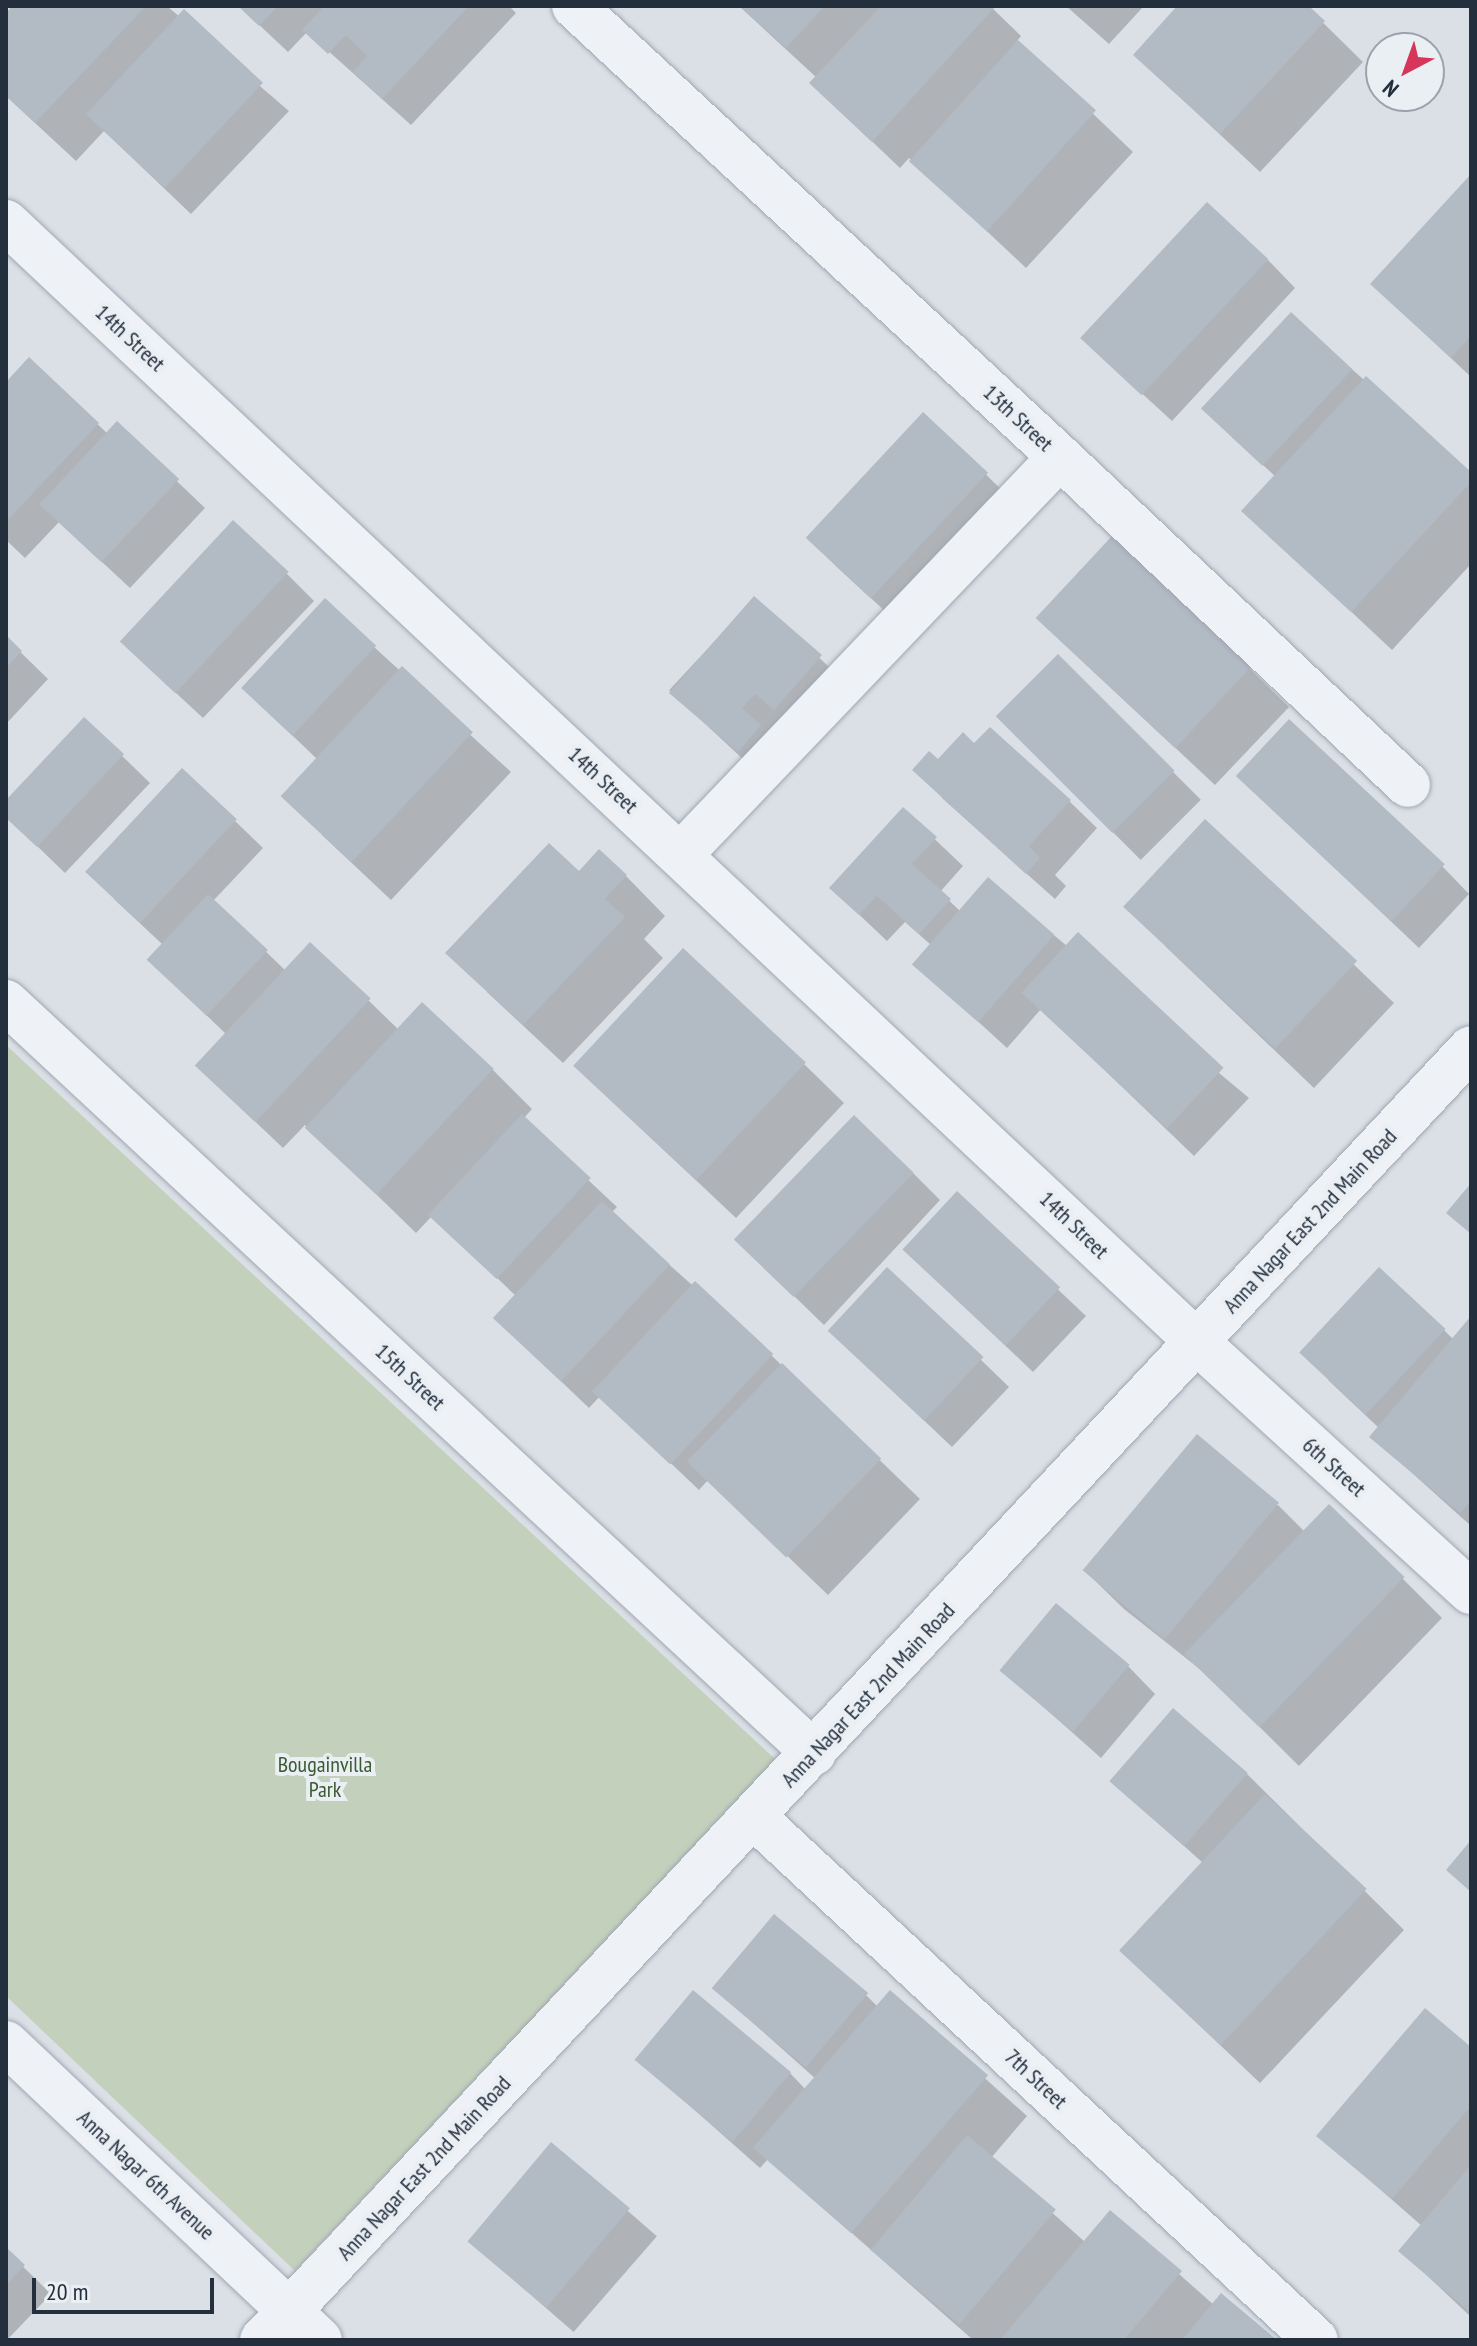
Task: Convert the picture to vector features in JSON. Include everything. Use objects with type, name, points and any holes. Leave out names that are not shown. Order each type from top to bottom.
[{"type":"street","name":"13th Street","points":[[574,6],[1060,457],[682,853]]},
{"type":"street","name":"14th Street","points":[[6,222],[682,853],[1197,1342]]},
{"type":"street","points":[[1060,457],[1408,785]]},
{"type":"street","name":"15th Street","points":[[6,1002],[814,1753]]},
{"type":"street","name":"Anna Nagar East 2nd Main Road","points":[[290,2330],[814,1753],[1471,1048]]},
{"type":"street","name":"6th Street","points":[[1197,1342],[1471,1592]]},
{"type":"street","name":"7th Street","points":[[755,1818],[1316,2340]]},
{"type":"street","name":"Anna Nagar 6th Avenue","points":[[6,2043],[290,2330]]},
{"type":"green space","name":"Bougainvilla Park","points":[[6,1045],[776,1760],[295,2271],[6,1996]]},
{"type":"building","points":[[12,6],[146,6],[35,123],[6,96],[6,13]]},
{"type":"building","points":[[238,6],[278,6],[259,26]]},
{"type":"building","points":[[324,6],[469,6],[382,99],[353,72],[367,56],[346,35],[328,54],[302,30]]},
{"type":"building","points":[[740,6],[825,6],[786,48]]},
{"type":"building","points":[[881,6],[995,7],[872,142],[809,83]]},
{"type":"building","points":[[1177,6],[1309,6],[1325,21],[1220,134],[1133,55]]},
{"type":"building","points":[[184,9],[263,83],[165,188],[86,114]]},
{"type":"building","points":[[1018,40],[1096,110],[987,231],[909,161]]},
{"type":"building","points":[[1471,174],[1471,336],[1451,358],[1370,284]]},
{"type":"building","points":[[1207,202],[1268,259],[1142,395],[1080,338]]},
{"type":"building","points":[[1291,312],[1352,369],[1262,466],[1201,409]]},
{"type":"building","points":[[29,357],[99,423],[6,522],[6,382]]},
{"type":"building","points":[[1366,376],[1471,472],[1471,482],[1351,612],[1241,511]]},
{"type":"building","points":[[923,412],[988,473],[871,598],[806,538]]},
{"type":"building","points":[[117,421],[179,479],[101,562],[39,504]]},
{"type":"building","points":[[233,520],[289,572],[175,693],[120,641]]},
{"type":"building","points":[[1112,536],[1252,666],[1175,748],[1036,618]]},
{"type":"building","points":[[754,596],[822,655],[774,710],[755,694],[742,708],[761,725],[738,752],[669,693]]},
{"type":"building","points":[[325,598],[376,646],[292,736],[241,688]]},
{"type":"building","points":[[6,635],[22,651],[6,668]]},
{"type":"building","points":[[1058,654],[1175,771],[1112,833],[996,716]]},
{"type":"building","points":[[402,666],[473,732],[352,862],[281,796]]},
{"type":"building","points":[[84,717],[124,754],[37,847],[6,818],[6,800]]},
{"type":"building","points":[[1289,719],[1445,864],[1392,921],[1236,776]]},
{"type":"building","points":[[990,727],[1071,800],[1029,846],[1040,858],[1026,874],[912,770],[929,751],[938,759],[963,732],[974,743]]},
{"type":"building","points":[[182,768],[237,819],[140,923],[85,872]]},
{"type":"building","points":[[903,807],[937,837],[912,864],[951,899],[919,934],[877,896],[859,915],[829,888]]},
{"type":"building","points":[[1205,819],[1357,961],[1275,1049],[1123,907]]},
{"type":"building","points":[[549,843],[579,871],[599,849],[627,875],[605,899],[625,917],[523,1025],[445,953]]},
{"type":"building","points":[[988,877],[1054,935],[978,1022],[912,965]]},
{"type":"building","points":[[208,894],[268,950],[207,1016],[147,960]]},
{"type":"building","points":[[1078,932],[1224,1068],[1167,1128],[1021,993]]},
{"type":"building","points":[[310,942],[371,999],[255,1122],[195,1066]]},
{"type":"building","points":[[683,948],[806,1063],[696,1180],[573,1066]]},
{"type":"building","points":[[422,1002],[494,1069],[376,1195],[305,1128]]},
{"type":"building","points":[[522,1114],[591,1178],[497,1279],[428,1215]]},
{"type":"building","points":[[854,1115],[914,1173],[794,1297],[734,1239]]},
{"type":"building","points":[[1471,1183],[1471,1234],[1446,1213]]},
{"type":"building","points":[[957,1191],[1060,1287],[1006,1346],[902,1250]]},
{"type":"building","points":[[602,1201],[670,1264],[561,1381],[493,1318]]},
{"type":"building","points":[[887,1267],[984,1357],[924,1421],[828,1331]]},
{"type":"building","points":[[1379,1267],[1446,1329],[1366,1415],[1299,1353]]},
{"type":"building","points":[[695,1281],[773,1354],[670,1464],[592,1391]]},
{"type":"building","points":[[1471,1316],[1471,1501],[1460,1513],[1369,1437]]},
{"type":"building","points":[[782,1363],[881,1459],[786,1557],[687,1462]]},
{"type":"building","points":[[1197,1434],[1279,1503],[1165,1639],[1083,1570]]},
{"type":"building","points":[[1329,1504],[1405,1577],[1259,1727],[1184,1654]]},
{"type":"building","points":[[1056,1603],[1130,1665],[1073,1732],[999,1670]]},
{"type":"building","points":[[1173,1708],[1248,1773],[1184,1846],[1109,1781]]},
{"type":"building","points":[[1265,1794],[1367,1889],[1221,2045],[1119,1951]]},
{"type":"building","points":[[1471,1840],[1471,1892],[1446,1870]]},
{"type":"building","points":[[774,1914],[868,1993],[806,2067],[712,1988]]},
{"type":"building","points":[[693,1990],[791,2072],[733,2142],[635,2060]]},
{"type":"building","points":[[890,1990],[988,2075],[851,2233],[753,2148]]},
{"type":"building","points":[[1425,2008],[1471,2047],[1471,2106],[1392,2199],[1316,2136]]},
{"type":"building","points":[[967,2135],[1056,2210],[959,2324],[871,2250]]},
{"type":"building","points":[[551,2142],[630,2208],[546,2308],[467,2242]]},
{"type":"building","points":[[1471,2165],[1471,2313],[1398,2251]]},
{"type":"building","points":[[1110,2210],[1182,2271],[1124,2340],[1000,2340]]},
{"type":"building","points":[[6,2247],[25,2265],[6,2285]]},
{"type":"building","points":[[1221,2293],[1277,2340],[1182,2340]]}]
